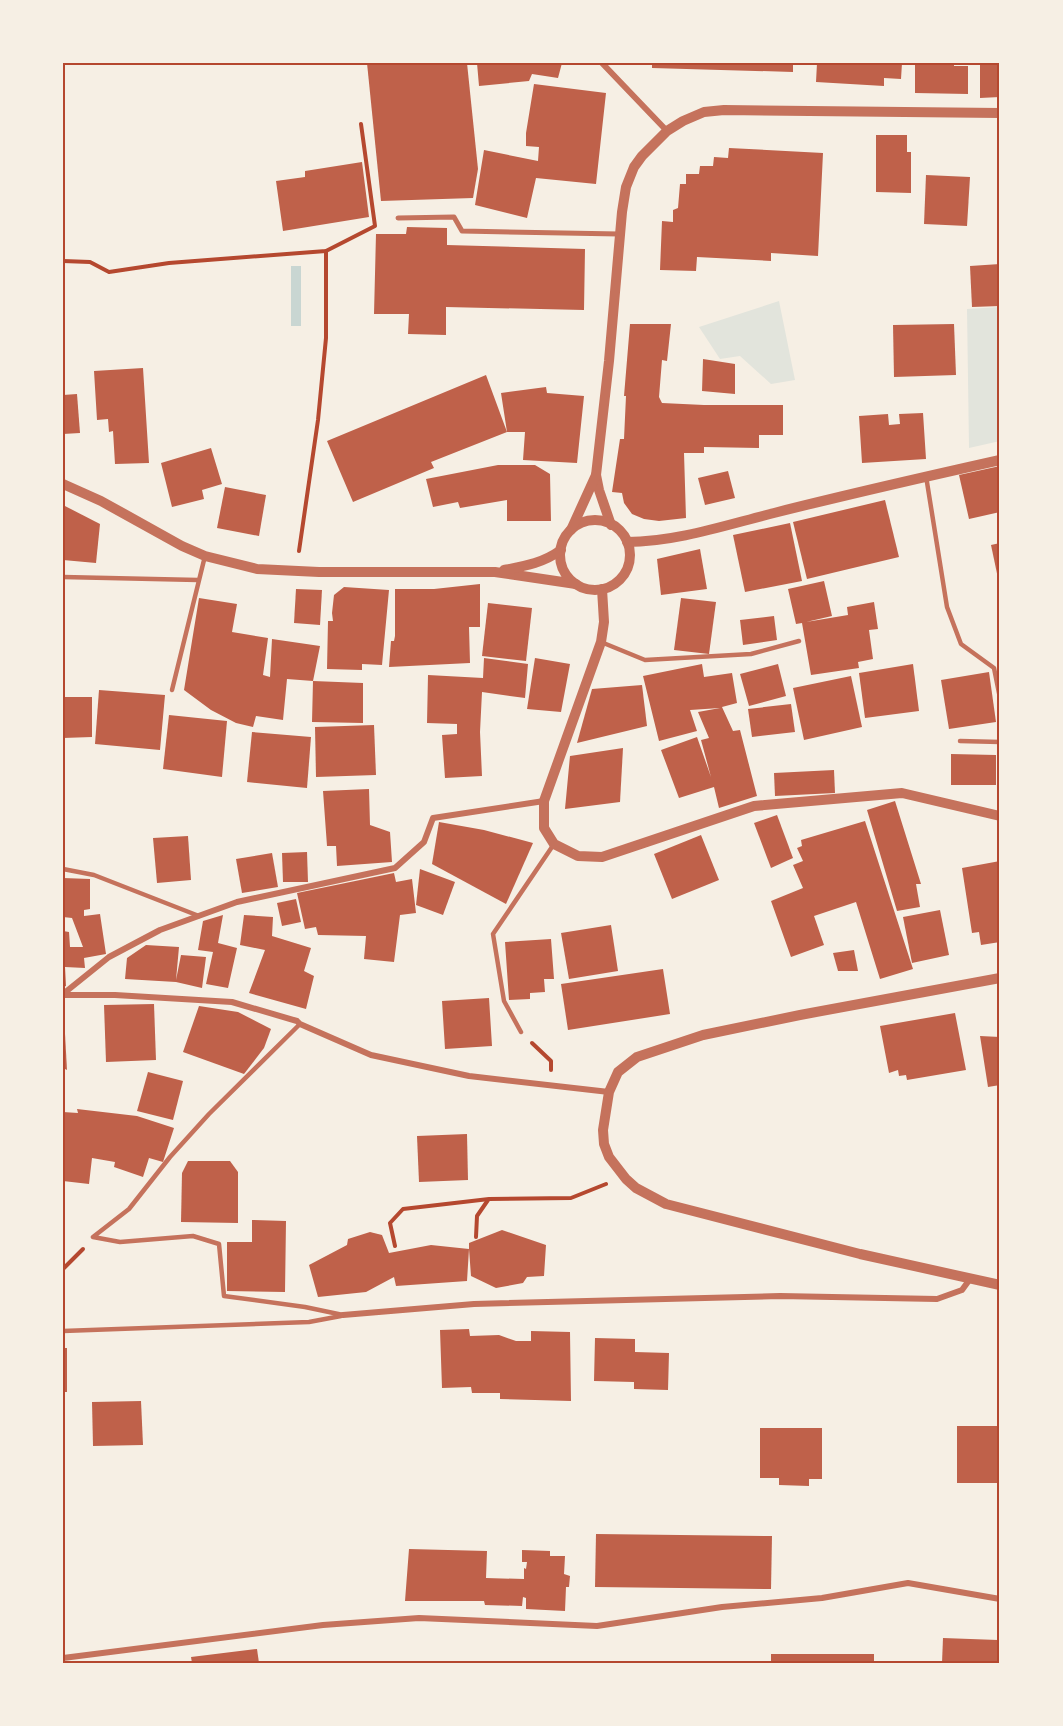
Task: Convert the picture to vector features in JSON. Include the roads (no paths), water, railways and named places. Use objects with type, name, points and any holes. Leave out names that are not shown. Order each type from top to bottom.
[{"type":"street","points":[[602,63],[667,131]]},
{"type":"street","points":[[611,525],[596,475],[620,234],[627,187],[634,167],[652,145],[667,131],[683,121],[704,112],[723,110],[1000,113]]},
{"type":"street","points":[[398,218],[454,217],[462,231],[620,234]]},
{"type":"street","points":[[627,542],[640,542],[701,531],[1000,460]]},
{"type":"street","points":[[571,530],[596,475]]},
{"type":"street","points":[[63,484],[101,501],[182,546],[206,556],[257,569],[495,572],[576,584],[591,590],[602,589],[616,583],[625,572],[629,557],[627,542],[622,534],[611,525],[601,521],[590,521],[580,524],[565,537],[561,550],[561,562],[565,573],[576,584]]},
{"type":"street","points":[[495,572],[534,564],[561,550]]},
{"type":"street","points":[[602,589],[604,622],[601,642],[544,801],[544,828],[554,844],[578,856],[602,857],[754,806],[902,794],[1000,816]]},
{"type":"street","points":[[63,995],[109,957],[160,930],[237,902],[395,868],[424,842],[433,818],[544,801]]},
{"type":"street","points":[[1000,978],[800,1014],[704,1035],[637,1057],[618,1072],[609,1092],[605,1110],[604,1144],[609,1157],[636,1188],[666,1204],[860,1254],[1000,1285]]},
{"type":"street","points":[[63,995],[115,995],[232,1002],[297,1021],[371,1055],[469,1076],[609,1092]]},
{"type":"street","points":[[343,1315],[474,1304],[780,1296],[937,1299],[962,1290],[970,1278]]},
{"type":"street","points":[[63,1658],[322,1625],[419,1618],[597,1626],[722,1606],[822,1598],[908,1584],[1000,1599]]},
{"type":"lane","points":[[926,476],[947,607],[961,644],[994,668],[1000,698]]},
{"type":"lane","points":[[172,690],[198,580],[206,556]]},
{"type":"lane","points":[[63,577],[198,580]]},
{"type":"lane","points":[[601,642],[645,660],[751,654],[799,641]]},
{"type":"lane","points":[[960,741],[1000,742]]},
{"type":"lane","points":[[521,1032],[504,1001],[493,934],[554,844]]},
{"type":"lane","points":[[63,869],[94,875],[199,916]]},
{"type":"lane","points":[[300,1024],[209,1114],[170,1157],[129,1209],[93,1237],[120,1242],[193,1236],[219,1244],[224,1296],[305,1306],[343,1315]]},
{"type":"lane","points":[[63,1331],[309,1322],[343,1315]]}]
